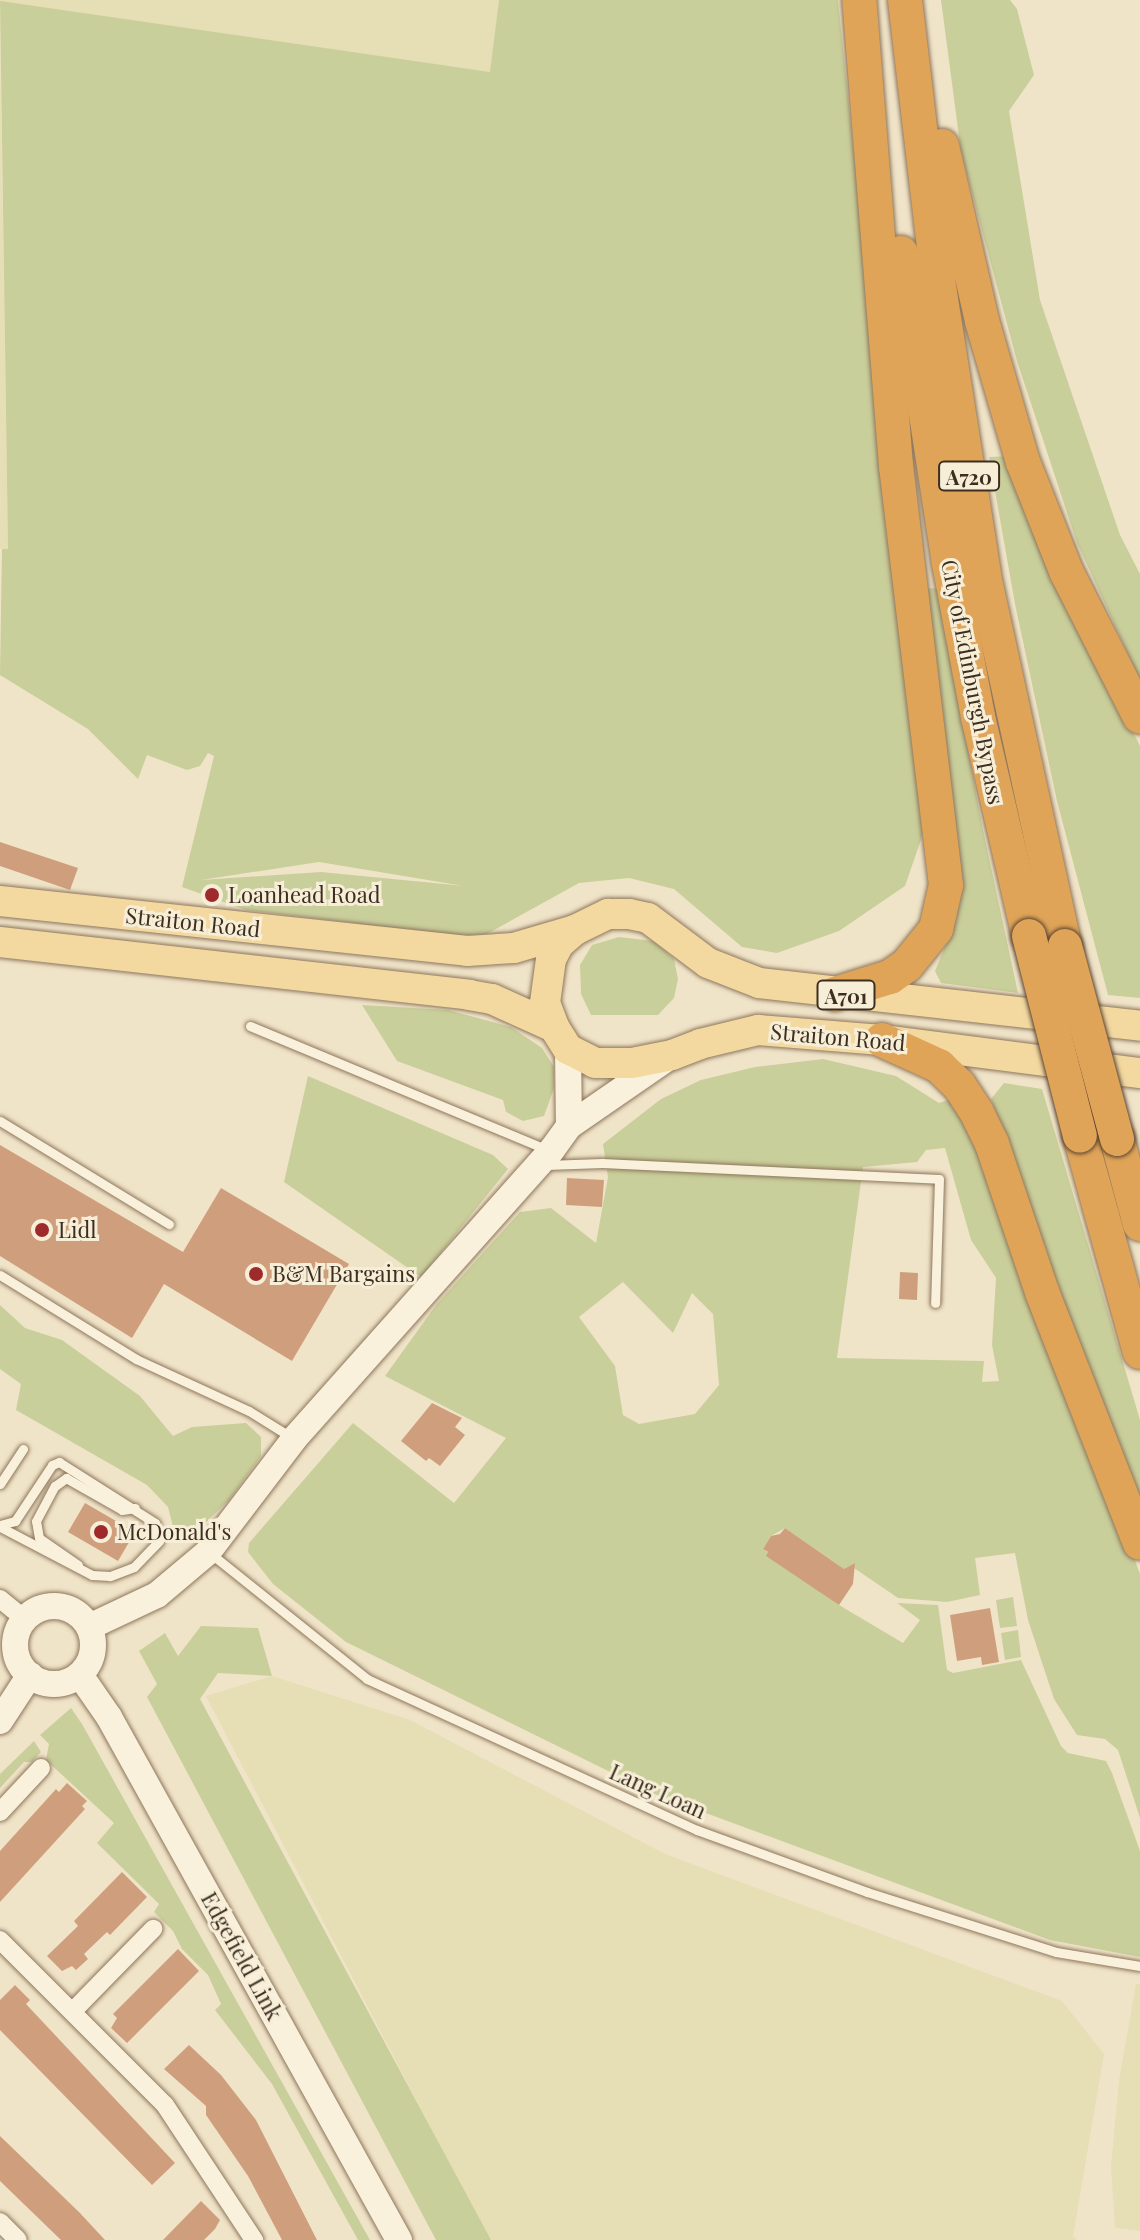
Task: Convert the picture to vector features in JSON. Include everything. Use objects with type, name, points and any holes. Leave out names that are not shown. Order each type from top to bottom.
[{"type":"highway","points":[[835,994],[890,977],[907,965],[936,929],[946,885],[896,466],[859,0]]},
{"type":"highway","name":"City of Edinburgh Bypass","points":[[871,0],[904,283],[930,456],[978,717],[1080,1136],[1140,1352]]},
{"type":"highway","name":"City of Edinburgh Bypass","points":[[905,0],[938,280],[986,585],[1065,946],[1140,1224]]},
{"type":"highway","points":[[918,0],[956,212],[982,321],[1023,462],[1067,573],[1140,717]]},
{"type":"highway","points":[[882,1040],[939,1066],[959,1085],[977,1113],[992,1144],[1042,1292],[1140,1543]]},
{"type":"main road","name":"Straiton Road","points":[[2,902],[467,951],[514,948],[575,930],[608,914],[648,918],[708,963],[733,976],[835,994],[1140,1026]]},
{"type":"main road","points":[[569,1126],[561,1038],[545,1003],[547,975],[559,944],[575,930]]},
{"type":"main road","name":"Straiton Road","points":[[10,947],[388,983],[492,999],[561,1038],[595,1063],[632,1063],[672,1055],[700,1044],[758,1030],[882,1040],[1140,1073]]},
{"type":"main road","points":[[89,1627],[157,1595],[208,1552],[294,1439],[545,1158],[569,1126],[672,1055]]},
{"type":"main road","points":[[46,1607],[59,1607],[81,1617],[89,1627],[92,1653],[80,1675],[55,1684],[30,1675],[23,1668],[16,1638],[25,1619],[46,1607]]},
{"type":"main road","points":[[0,1721],[30,1675]]},
{"type":"main road","name":"Edgefield Link","points":[[80,1675],[109,1717],[399,2240]]},
{"type":"street","points":[[0,1599],[25,1619]]},
{"type":"street","points":[[0,1812],[41,1768]]},
{"type":"street","points":[[73,2011],[153,1929]]},
{"type":"street","points":[[0,1940],[165,2105],[254,2240]]},
{"type":"street","points":[[0,2222],[18,2240]]},
{"type":"lane","points":[[250,1026],[545,1158],[939,1179],[935,1303]]},
{"type":"lane","points":[[0,1121],[169,1224]]},
{"type":"lane","points":[[0,1275],[136,1359],[249,1411],[294,1439]]},
{"type":"lane","points":[[0,1484],[23,1449]]},
{"type":"lane","points":[[59,1462],[155,1523],[159,1541],[134,1567],[110,1576],[86,1572],[0,1526],[15,1521],[52,1465],[59,1462]]},
{"type":"lane","points":[[86,1572],[64,1552],[39,1538],[36,1521],[55,1486],[66,1478],[122,1510],[135,1508]]},
{"type":"lane","name":"Lang Loan","points":[[208,1552],[367,1679],[697,1830],[867,1892],[1056,1952],[1140,1966]]},
{"type":"shaded area","points":[[0,0],[499,0],[491,72],[0,5]]},
{"type":"shaded area","points":[[0,37],[8,549],[0,549]]},
{"type":"shaded area","points":[[272,1676],[410,1720],[665,1854],[1062,2001],[1104,2054],[1073,2236],[1077,2240],[489,2240],[206,1696]]},
{"type":"shaded area","points":[[1136,1984],[1140,1984],[1140,2231],[1115,2228],[1111,2165],[1119,2081]]},
{"type":"green space","points":[[499,0],[838,0],[924,831],[905,886],[839,931],[777,953],[742,947],[674,889],[629,878],[579,883],[487,934],[461,936],[246,910],[182,887],[214,756],[208,753],[200,766],[187,770],[147,755],[138,779],[88,729],[0,675],[2,549],[8,549],[0,1],[490,72]],"holes":[[[319,862],[463,886],[321,872],[201,880]]]},
{"type":"green space","points":[[941,0],[1010,0],[1017,9],[1034,75],[1009,111],[1040,300],[1120,535],[1140,574],[1140,680],[1077,543],[1017,361],[961,152]]},
{"type":"green space","points":[[1013,456],[1048,559],[1140,746],[1140,998],[1108,995],[1057,801],[1015,604],[989,457]]},
{"type":"green space","points":[[937,588],[1018,993],[941,983],[935,971],[956,920],[960,884],[922,589]]},
{"type":"green space","points":[[619,937],[653,941],[674,959],[678,979],[674,998],[658,1015],[591,1015],[581,994],[580,965],[592,945]]},
{"type":"green space","points":[[362,1005],[448,1010],[511,1027],[542,1048],[554,1067],[554,1088],[544,1116],[523,1121],[506,1112],[503,1100],[397,1061]]},
{"type":"green space","points":[[823,1059],[896,1076],[939,1103],[952,1099],[982,1151],[1140,1574],[1140,1818],[1118,1750],[1105,1739],[1077,1735],[1054,1699],[1028,1620],[1015,1553],[975,1558],[980,1595],[947,1602],[898,1598],[854,1568],[854,1564],[840,1571],[840,1566],[785,1528],[771,1536],[763,1549],[839,1605],[903,1643],[920,1620],[897,1603],[938,1605],[947,1670],[953,1673],[1021,1660],[1061,1746],[1068,1753],[1106,1761],[1112,1773],[1140,1851],[1140,1957],[1050,1940],[657,1795],[346,1642],[273,1584],[248,1552],[249,1543],[353,1423],[454,1503],[506,1438],[385,1376],[436,1305],[520,1212],[551,1208],[596,1243],[608,1177],[603,1144],[661,1099],[701,1080],[755,1067]],"holes":[[[945,1148],[971,1240],[996,1278],[992,1345],[999,1381],[982,1382],[984,1361],[837,1358],[863,1167],[917,1162],[926,1150]],[[623,1282],[673,1333],[692,1293],[713,1314],[719,1385],[695,1414],[639,1424],[623,1415],[615,1366],[579,1317]]]},
{"type":"green space","points":[[308,1076],[493,1155],[508,1169],[421,1277],[284,1182]]},
{"type":"green space","points":[[1004,1083],[1042,1089],[1140,1420],[1140,1496],[1080,1348],[991,1099]]},
{"type":"green space","points":[[0,1305],[25,1328],[62,1340],[140,1396],[173,1436],[192,1427],[246,1423],[261,1437],[261,1456],[230,1499],[194,1534],[175,1534],[168,1507],[147,1485],[16,1410],[21,1384],[0,1369]]},
{"type":"green space","points":[[1013,1597],[1017,1626],[1000,1628],[996,1600]]},
{"type":"green space","points":[[201,1626],[258,1628],[272,1676],[218,1673],[200,1699],[491,2240],[436,2240],[147,1697],[157,1684],[139,1651],[165,1633],[178,1656]]},
{"type":"green space","points":[[1018,1630],[1021,1657],[1005,1660],[1001,1633]]},
{"type":"green space","points":[[71,1708],[370,2240],[358,2240],[272,2084],[215,2010],[221,2004],[208,1975],[182,1949],[173,1931],[154,1912],[159,1904],[97,1843],[114,1823],[46,1760],[49,1744],[40,1735]]},
{"type":"green space","points":[[34,1741],[41,1752],[32,1762],[24,1762],[0,1788],[0,1774]]},
{"type":"building","points":[[0,842],[78,868],[70,890],[0,866]]},
{"type":"building","points":[[0,1145],[183,1252],[221,1188],[349,1264],[292,1361],[164,1284],[132,1338],[0,1256]]},
{"type":"building","points":[[567,1178],[604,1180],[602,1207],[566,1205]]},
{"type":"building","points":[[900,1272],[918,1273],[917,1300],[899,1299]]},
{"type":"building","points":[[432,1403],[462,1418],[455,1427],[465,1435],[440,1466],[429,1458],[426,1461],[401,1441]]},
{"type":"building","name":"McDonald's","points":[[85,1503],[135,1532],[118,1561],[68,1532]]},
{"type":"building","points":[[785,1528],[844,1569],[855,1563],[853,1584],[839,1605],[766,1556],[768,1552],[763,1549],[771,1536],[780,1534]]},
{"type":"building","points":[[990,1608],[999,1662],[982,1665],[981,1657],[957,1661],[950,1615]]},
{"type":"building","points":[[67,1783],[87,1801],[82,1806],[85,1809],[0,1902],[0,1851],[56,1789],[59,1792]]},
{"type":"building","points":[[122,1872],[147,1897],[110,1935],[107,1932],[84,1954],[88,1959],[76,1970],[72,1966],[62,1971],[47,1956],[78,1926],[74,1921]]},
{"type":"building","points":[[178,1949],[199,1971],[127,2043],[111,2028],[117,2018],[113,2014]]},
{"type":"building","points":[[15,1985],[30,2000],[26,2004],[175,2163],[152,2185],[0,2030],[0,2000]]},
{"type":"building","points":[[189,2045],[221,2075],[256,2120],[317,2240],[282,2240],[248,2176],[206,2115],[206,2106],[164,2069]]},
{"type":"building","points":[[0,2136],[105,2240],[61,2240],[0,2181]]},
{"type":"building","points":[[201,2201],[220,2220],[215,2229],[204,2240],[163,2240]]},
{"type":"place","name":"Loanhead Road","points":[[212,895]]},
{"type":"place","name":"Lidl","points":[[42,1230]]},
{"type":"place","name":"B&M Bargains","points":[[256,1274]]},
{"type":"place","name":"McDonald's","points":[[101,1532]]}]
